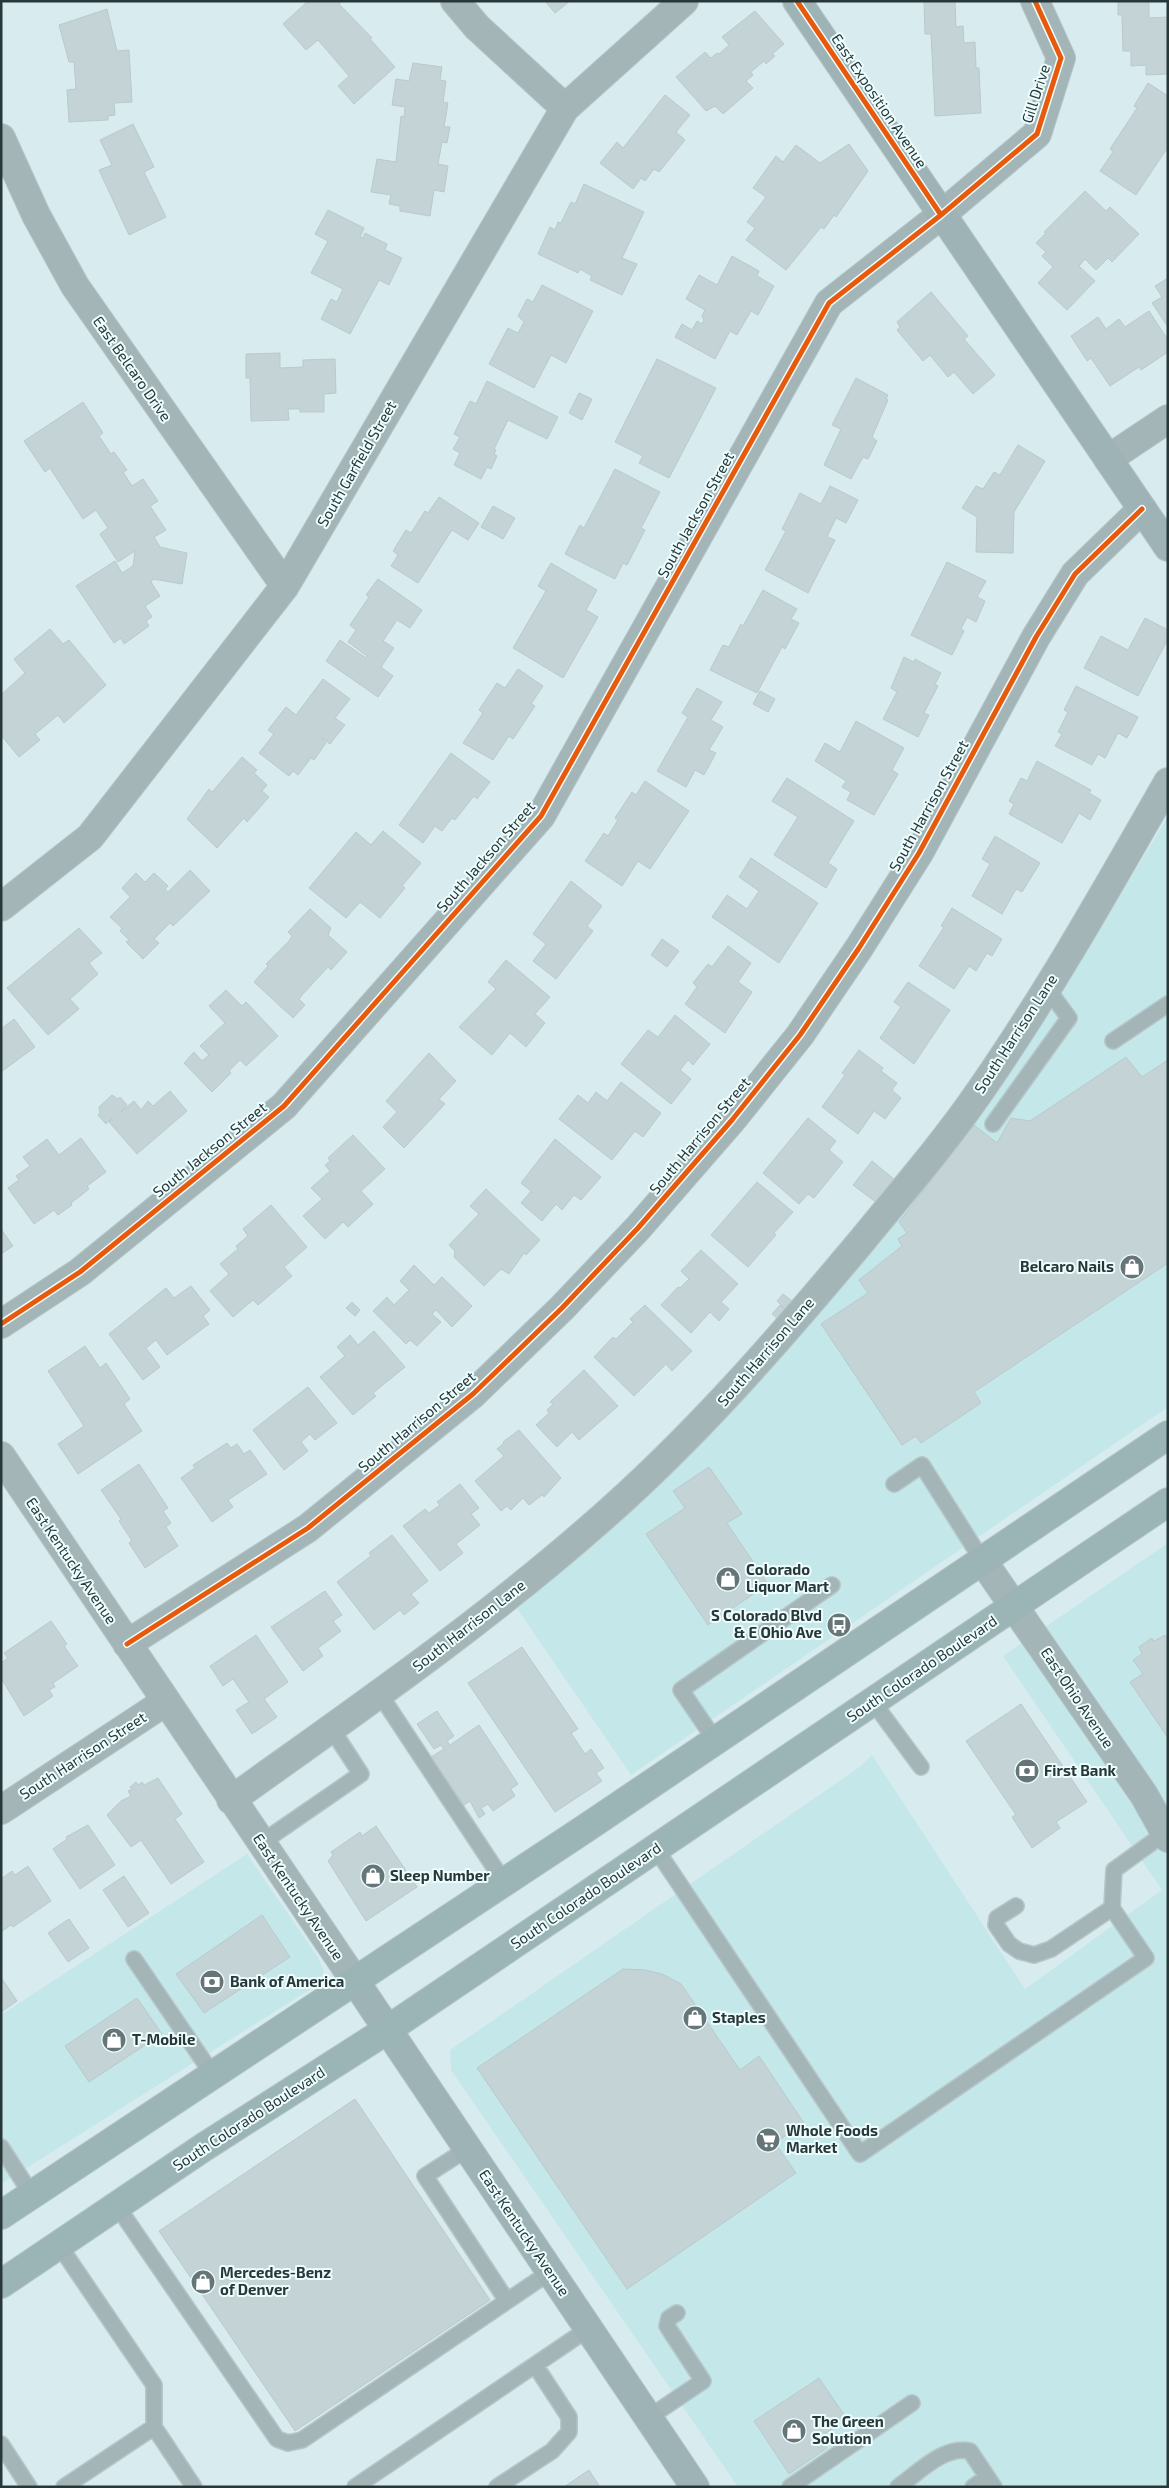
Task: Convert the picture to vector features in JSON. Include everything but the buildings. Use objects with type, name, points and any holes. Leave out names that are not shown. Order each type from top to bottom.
[{"type":"main road","points":[[1,2215],[504,1882],[1168,1435]]},
{"type":"main road","name":"South Colorado Boulevard","points":[[1,2284],[387,2030],[1168,1502]]},
{"type":"street","points":[[455,1],[477,26],[565,108]]},
{"type":"street","name":"South Garfield Street","points":[[1,907],[90,837],[285,586],[565,108],[684,1]]},
{"type":"street","name":"East Exposition Avenue","points":[[797,1],[1168,547]]},
{"type":"street","name":"Gill Drive","points":[[941,215],[1037,134],[1061,58],[1035,1]]},
{"type":"street","name":"East Belcaro Drive","points":[[1,138],[36,215],[75,286],[285,586]]},
{"type":"street","name":"South Jackson Street","points":[[1,1324],[80,1272],[284,1106],[541,816],[829,303],[941,215]]},
{"type":"street","points":[[1108,459],[1168,419]]},
{"type":"street","name":"South Harrison Street","points":[[127,1644],[308,1528],[466,1400],[562,1308],[638,1228],[732,1120],[800,1035],[859,948],[919,852],[1036,637],[1075,574],[1142,509]]},
{"type":"street","name":"South Harrison Lane","points":[[231,1800],[463,1633],[596,1524],[660,1466],[729,1396],[792,1325],[905,1188],[977,1096],[1044,992],[1168,782]]},
{"type":"street","name":"East Kentucky Avenue","points":[[1,1456],[695,2487]]},
{"type":"street","name":"East Ohio Avenue","points":[[982,1560],[1163,1820]]},
{"type":"street","name":"South Harrison Street","points":[[1,1810],[165,1702]]},
{"type":"lane","points":[[993,1124],[1069,1018],[1055,999],[1044,992]]},
{"type":"lane","points":[[1112,1041],[1168,1004]]},
{"type":"lane","points":[[894,1484],[922,1465],[982,1560]]},
{"type":"lane","points":[[715,1740],[681,1690],[832,1585]]},
{"type":"lane","points":[[379,1693],[504,1882]]},
{"type":"lane","points":[[872,1702],[921,1767]]},
{"type":"lane","points":[[261,1843],[361,1774],[331,1728]]},
{"type":"lane","points":[[656,1848],[860,2154],[1146,1958],[1112,1908],[1114,1870],[1163,1820]]},
{"type":"lane","points":[[1016,1906],[997,1918],[996,1925],[1009,1944],[1019,1951],[1034,1955],[1051,1949],[1112,1908]]},
{"type":"lane","points":[[134,1959],[213,2075]]},
{"type":"lane","points":[[1,2147],[32,2195]]},
{"type":"lane","points":[[467,2149],[425,2176],[508,2301]]},
{"type":"lane","points":[[117,2206],[277,2439],[288,2443],[302,2440],[550,2272]]},
{"type":"lane","points":[[59,2245],[154,2385],[154,2427],[194,2487]]},
{"type":"lane","points":[[648,2418],[703,2381],[667,2326],[669,2318],[677,2313]]},
{"type":"lane","points":[[355,2487],[588,2329]]},
{"type":"lane","points":[[497,2487],[552,2450],[569,2432],[569,2416],[535,2365]]},
{"type":"lane","points":[[790,2487],[912,2403]]},
{"type":"lane","points":[[64,2487],[154,2427]]},
{"type":"lane","points":[[1,2444],[29,2487]]},
{"type":"lane","points":[[898,2487],[948,2452],[960,2448],[970,2451],[991,2482],[973,2487]]},
{"type":"shaded area","points":[[1168,816],[1168,1407],[631,1775],[516,1607],[987,1098],[1104,923]]},
{"type":"shaded area","points":[[1168,1543],[1168,2487],[738,2487],[451,2070],[450,2050],[861,1766],[872,1755],[1025,1989],[1162,1890],[1003,1656]]},
{"type":"shaded area","points":[[247,1854],[319,1959],[324,1972],[317,1985],[1,2184],[1,2015]]},
{"type":"cycle path","points":[[797,1],[941,215]]},
{"type":"cycle path","points":[[1,1324],[80,1272],[284,1106],[541,816],[829,303],[941,215],[1037,134],[1061,58],[1035,1]]},
{"type":"cycle path","points":[[127,1644],[308,1528],[473,1394],[562,1308],[638,1228],[732,1120],[800,1035],[859,948],[919,853],[1036,637],[1075,574],[1142,509]]},
{"type":"place","name":"Belcaro Nails","points":[[1132,1267]]},
{"type":"place","name":"Colorado Liquor Mart","points":[[728,1579]]},
{"type":"place","name":"S Colorado Blvd & E Ohio Ave","points":[[839,1625]]},
{"type":"place","name":"First Bank","points":[[1027,1771]]},
{"type":"place","name":"Sleep Number","points":[[373,1876]]},
{"type":"place","name":"Bank of America","points":[[212,1982]]},
{"type":"place","name":"Staples","points":[[695,2018]]},
{"type":"place","name":"T-Mobile","points":[[114,2040]]},
{"type":"place","name":"Whole Foods Market","points":[[768,2140]]},
{"type":"place","name":"Mercedes-Benz of Denver","points":[[203,2282]]},
{"type":"place","name":"The Green Solution","points":[[794,2431]]}]
